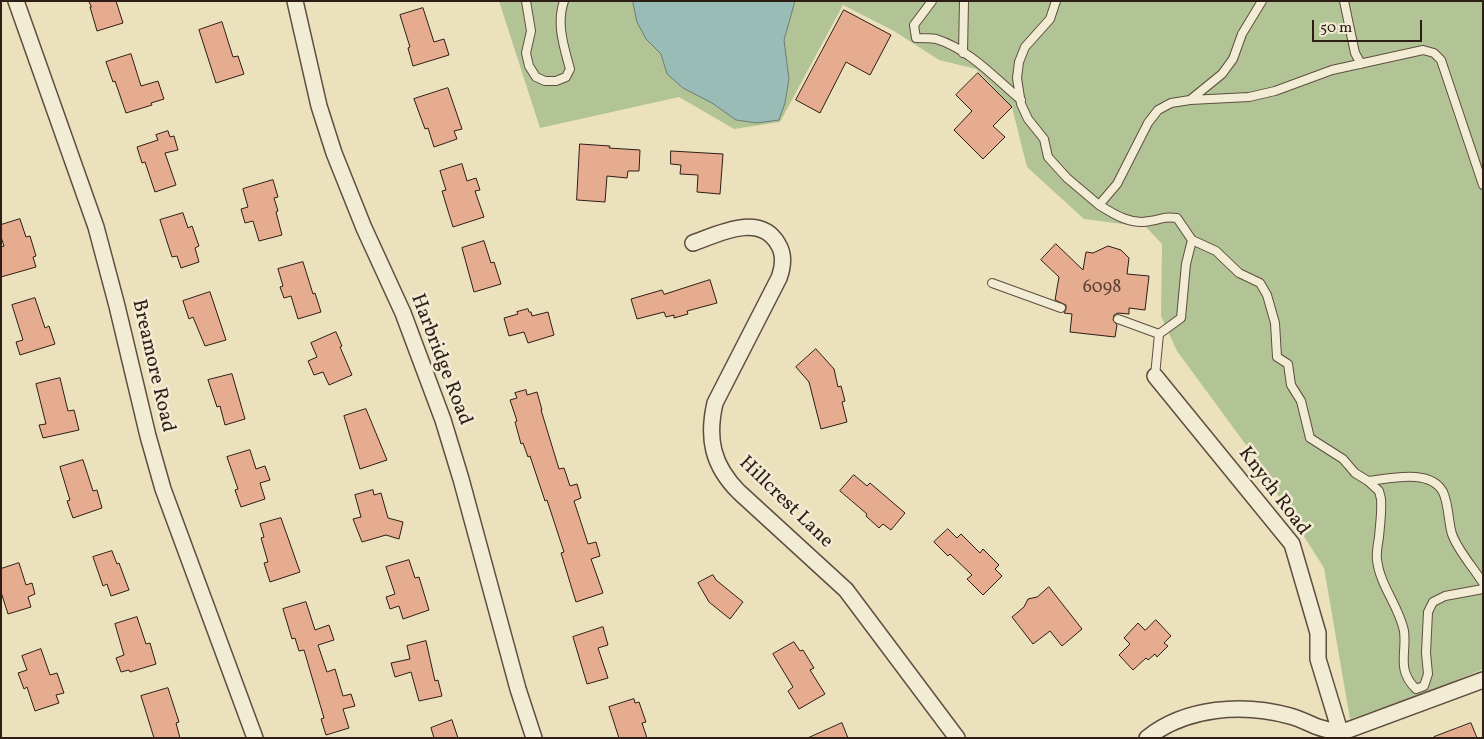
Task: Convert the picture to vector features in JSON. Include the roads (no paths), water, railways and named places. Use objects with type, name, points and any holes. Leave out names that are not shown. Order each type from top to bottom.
[{"type":"street","name":"Breamore Road","points":[[16,1],[98,233],[163,489],[255,738]]},
{"type":"street","name":"Harbridge Road","points":[[295,1],[319,106],[338,162],[364,228],[409,329],[443,420],[534,738]]},
{"type":"street","name":"Hillcrest Lane","points":[[693,243],[738,228],[751,227],[770,234],[779,245],[783,257],[782,271],[779,278],[715,402],[711,423],[711,437],[716,458],[722,470],[729,482],[739,492],[836,578],[957,738]]},
{"type":"street","name":"Knych Road","points":[[1155,376],[1292,544],[1318,633],[1318,659],[1341,735]]},
{"type":"street","points":[[1147,738],[1157,730],[1176,721],[1202,713],[1230,709],[1257,710],[1284,715],[1341,735],[1483,680]]},
{"type":"lane","points":[[526,1],[531,31],[526,53],[529,66],[536,77],[545,81],[556,81],[566,76],[570,69],[560,25],[564,1]]},
{"type":"lane","points":[[932,1],[914,26],[916,38],[934,39],[952,46],[1021,100]]},
{"type":"lane","points":[[963,53],[964,1]]},
{"type":"lane","points":[[1056,1],[1050,19],[1025,47],[1019,62],[1017,78],[1021,100],[1028,119],[1044,139],[1048,156],[1067,178],[1099,204],[1117,216],[1132,221],[1150,221],[1165,216],[1177,218],[1192,240],[1216,251],[1239,273],[1260,284],[1267,295],[1275,323],[1277,358],[1288,364],[1291,386],[1301,401],[1310,438],[1343,459],[1355,473],[1379,491],[1382,511],[1376,559],[1381,580],[1404,631],[1405,675],[1416,688],[1424,686],[1428,674],[1426,654],[1428,612],[1433,602],[1445,596],[1483,589]]},
{"type":"lane","points":[[1190,100],[1222,74],[1233,58],[1242,34],[1262,1]]},
{"type":"lane","points":[[1344,1],[1355,53],[1361,64]]},
{"type":"lane","points":[[1099,204],[1117,184],[1148,123],[1158,110],[1171,103],[1190,100],[1249,97],[1303,82],[1332,70],[1423,50],[1434,53],[1441,60],[1483,185]]},
{"type":"lane","points":[[1155,376],[1159,334],[1181,318],[1186,264],[1192,240]]},
{"type":"lane","points":[[992,283],[1061,308]]},
{"type":"lane","points":[[1118,319],[1159,334]]},
{"type":"lane","points":[[1368,481],[1418,476],[1434,482],[1442,492],[1453,534],[1458,545],[1483,583]]},
{"type":"water","points":[[633,1],[795,1],[784,40],[789,79],[785,103],[779,120],[757,123],[736,120],[712,103],[683,88],[667,74],[661,54],[646,39],[637,22]]}]
